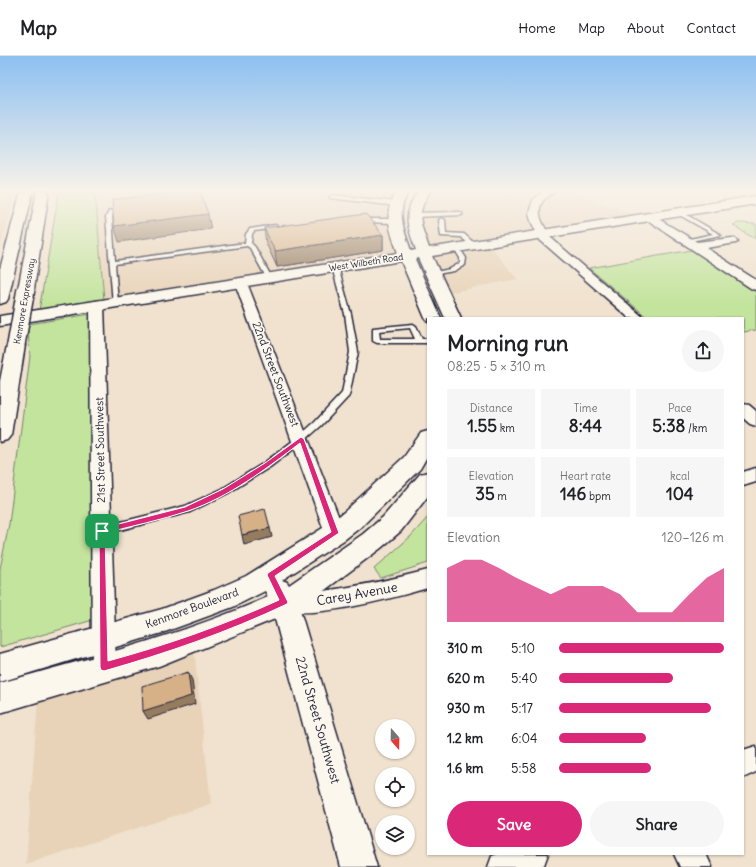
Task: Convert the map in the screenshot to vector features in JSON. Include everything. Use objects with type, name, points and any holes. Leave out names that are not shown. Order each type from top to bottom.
[{"type":"main road","name":"Kenmore Expressway","points":[[1,296],[17,229]]},
{"type":"main road","name":"Kenmore Expressway","points":[[0,435],[37,229]]},
{"type":"main road","points":[[397,229],[406,256],[433,317]]},
{"type":"main road","points":[[415,229],[432,274],[453,317]]},
{"type":"main road","name":"West Wilbeth Road","points":[[0,321],[571,229]]},
{"type":"main road","name":"Kenmore Boulevard","points":[[0,698],[179,644],[250,618],[277,589],[335,533],[353,519],[412,463],[427,440]]},
{"type":"main road","name":"Kenmore Boulevard","points":[[0,668],[162,621],[223,599],[316,582],[372,541],[392,524],[427,481]]},
{"type":"main road","name":"22nd Street Southwest","points":[[277,589],[359,867]]},
{"type":"street","points":[[541,229],[546,240],[636,317]]},
{"type":"street","points":[[668,229],[756,286]]},
{"type":"street","points":[[691,244],[732,241]]},
{"type":"street","name":"22nd Street Southwest","points":[[241,283],[301,439],[335,533]]},
{"type":"street","name":"21st Street Southwest","points":[[104,667],[102,531],[106,304]]},
{"type":"street","points":[[744,410],[756,420]]},
{"type":"street","points":[[744,479],[756,475]]},
{"type":"street","name":"Carey Avenue","points":[[277,589],[314,602],[375,593],[427,579]]},
{"type":"street","points":[[744,764],[756,759]]},
{"type":"street","points":[[503,867],[531,855]]},
{"type":"street","points":[[690,855],[697,867]]},
{"type":"lane","points":[[106,304],[113,263],[110,229]]},
{"type":"lane","points":[[248,244],[249,234],[252,230],[261,229]]},
{"type":"lane","points":[[443,229],[443,235],[462,235],[473,245]]},
{"type":"lane","points":[[691,244],[718,235],[707,229]]},
{"type":"lane","points":[[113,263],[248,244],[252,247],[269,278]]},
{"type":"lane","points":[[432,274],[452,270],[462,264],[463,258],[456,247]]},
{"type":"lane","points":[[102,531],[193,506],[237,483],[267,465],[301,439],[318,424],[346,394],[354,352],[348,314],[335,267]]},
{"type":"lane","points":[[419,341],[413,326],[375,329],[377,341],[419,341],[427,341]]},
{"type":"shaded area","points":[[0,229],[6,229],[0,248]]},
{"type":"shaded area","points":[[98,229],[403,229],[406,256],[104,304]]},
{"type":"shaded area","points":[[417,229],[575,229],[424,253],[416,233]]},
{"type":"shaded area","points":[[489,244],[517,279],[447,293],[428,254]]},
{"type":"shaded area","points":[[193,640],[211,804],[26,864],[39,686]]},
{"type":"green space","points":[[53,229],[98,229],[104,300],[39,311]]},
{"type":"green space","points":[[739,229],[756,229],[756,239]]},
{"type":"green space","points":[[692,250],[756,292],[756,330],[744,332],[744,317],[647,317],[589,268]]},
{"type":"green space","points":[[91,314],[93,620],[0,647],[0,569],[9,524],[30,356],[28,331],[29,324]]},
{"type":"green space","points":[[427,518],[427,563],[381,578],[374,569],[411,536]]},
{"type":"building","points":[[264,229],[378,229],[383,235],[275,251]]},
{"type":"building","points":[[265,509],[270,528],[242,535],[238,516]]},
{"type":"building","points":[[188,672],[191,696],[143,711],[142,686]]},
{"type":"route","points":[[301,439],[335,533],[270,575],[284,602],[250,618],[193,640],[159,652],[104,667],[102,531],[186,509],[225,491],[267,465],[301,439]]}]
